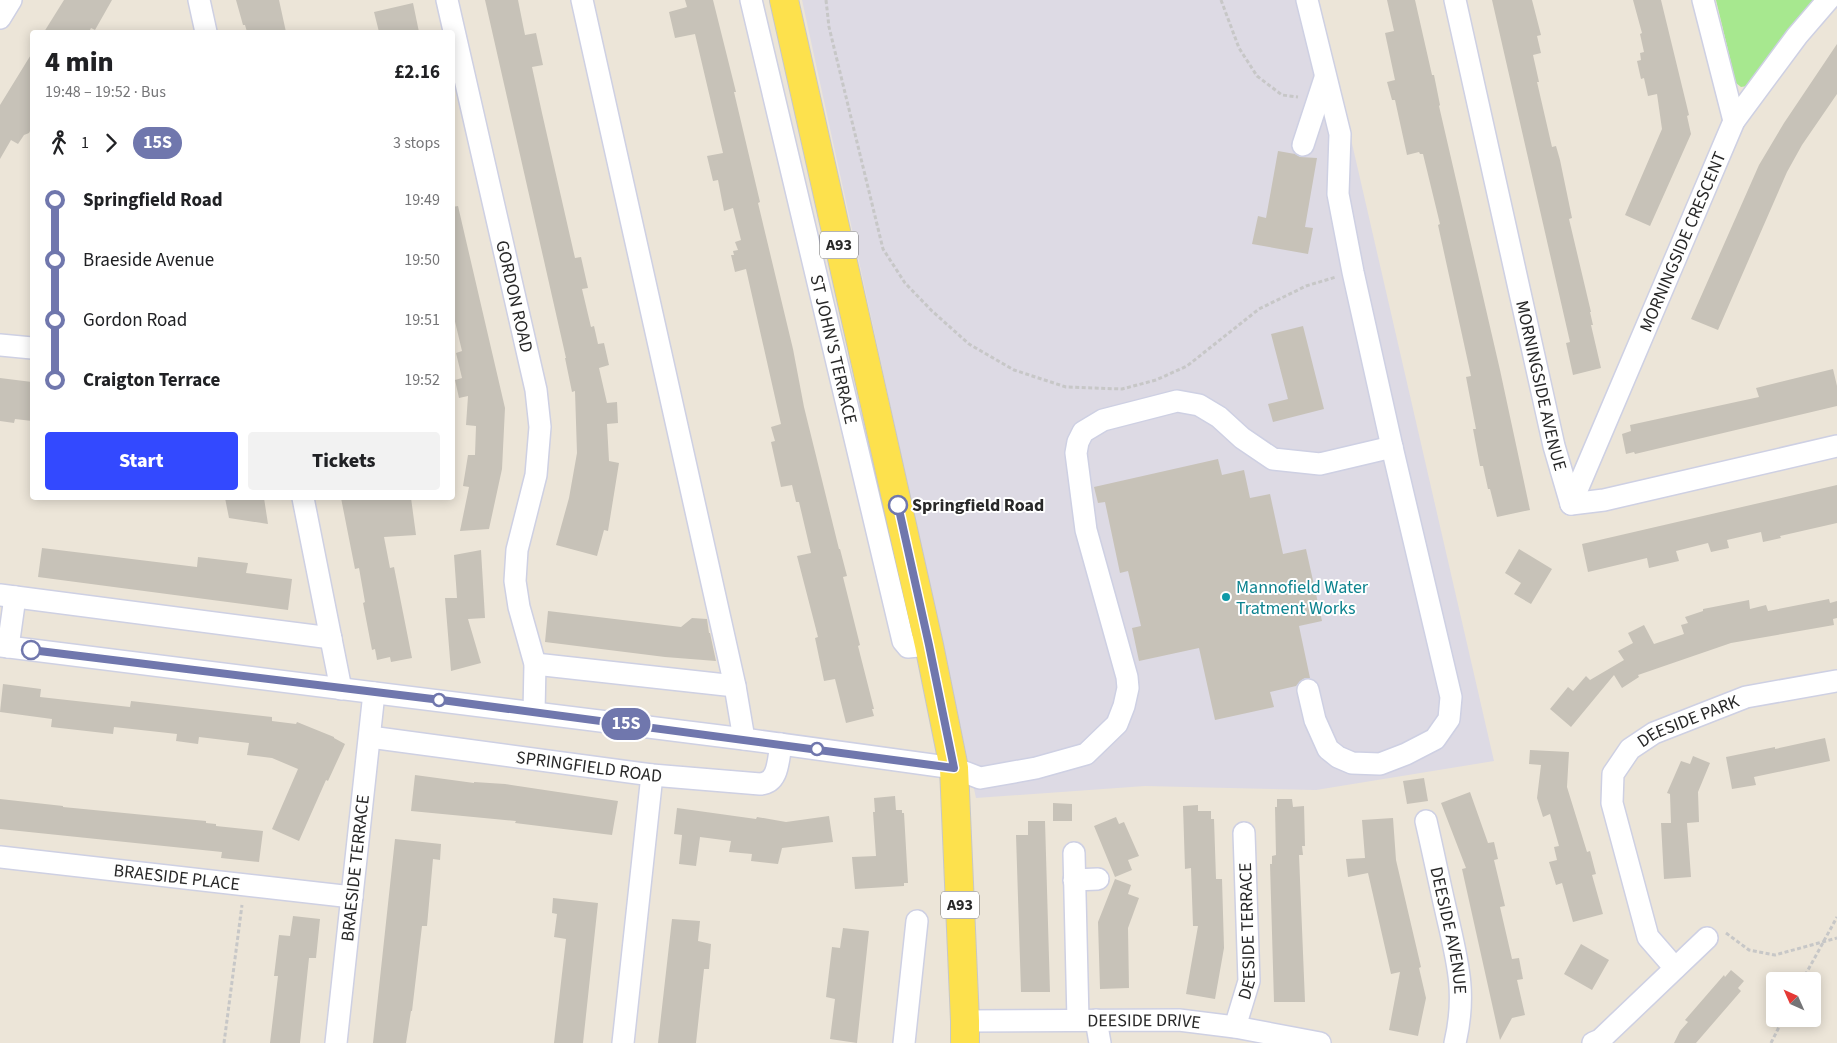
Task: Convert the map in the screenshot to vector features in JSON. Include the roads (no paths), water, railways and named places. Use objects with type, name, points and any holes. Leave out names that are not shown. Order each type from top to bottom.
[{"type":"main road","name":"ST JOHN'S TERRACE","points":[[784,0],[929,645],[954,768]]},
{"type":"main road","name":"A93","points":[[954,768],[965,1032]]},
{"type":"street","points":[[0,18],[11,0]]},
{"type":"street","points":[[199,0],[206,30]]},
{"type":"street","name":"GORDON ROAD","points":[[447,0],[454,30]]},
{"type":"street","points":[[582,0],[735,686],[744,739]]},
{"type":"street","name":"ST JOHN'S TERRACE","points":[[751,0],[903,641],[908,647],[929,645]]},
{"type":"street","points":[[1307,0],[1340,134],[1338,194],[1353,272],[1452,697],[1449,719],[1435,739],[1406,754],[1380,764],[1352,763],[1338,757],[1328,749],[1316,720],[1308,690]]},
{"type":"street","name":"MORNINGSIDE AVENUE","points":[[1455,0],[1552,436],[1571,504]]},
{"type":"street","points":[[1703,0],[1734,121]]},
{"type":"street","name":"MORNINGSIDE CRESCENT","points":[[1571,504],[1734,121],[1797,36],[1828,0]]},
{"type":"street","name":"GORDON ROAD","points":[[455,35],[536,390],[540,427],[536,475],[517,550],[516,581],[519,607],[535,664],[534,712]]},
{"type":"street","points":[[1303,145],[1325,78]]},
{"type":"street","points":[[0,344],[30,348]]},
{"type":"street","points":[[331,638],[8,596],[4,646],[781,744],[954,768],[980,778],[1036,768],[1086,754],[1117,724],[1124,706],[1128,688],[1127,677],[1086,530],[1076,453],[1078,442],[1083,432],[1103,420],[1177,401],[1199,405],[1219,417],[1242,438],[1273,459],[1320,464],[1392,446]]},
{"type":"street","points":[[1571,504],[1604,500],[1837,446]]},
{"type":"street","points":[[303,500],[341,689]]},
{"type":"street","points":[[535,664],[735,686]]},
{"type":"street","name":"DEESIDE PARK","points":[[1675,968],[1648,937],[1612,803],[1614,774],[1630,750],[1654,733],[1746,697],[1836,681]]},
{"type":"street","name":"BRAESIDE TERRACE","points":[[336,1043],[374,693]]},
{"type":"street","name":"SPRINGFIELD ROAD","points":[[370,737],[652,775],[767,784],[774,778],[781,744]]},
{"type":"street","points":[[623,1043],[652,775]]},
{"type":"street","name":"DEESIDE AVENUE","points":[[1426,821],[1460,970],[1460,1022],[1455,1043]]},
{"type":"street","name":"DEESIDE TERRACE","points":[[1234,1027],[1249,981],[1244,833]]},
{"type":"street","points":[[1074,853],[1074,880],[1087,1020],[1100,1043]]},
{"type":"street","name":"BRAESIDE PLACE","points":[[0,857],[352,897]]},
{"type":"street","points":[[1074,880],[1098,879]]},
{"type":"street","points":[[904,1043],[917,921]]},
{"type":"street","points":[[1593,1043],[1600,1040],[1675,968],[1714,934]]},
{"type":"street","name":"DEESIDE DRIVE","points":[[965,1032],[1087,1020],[1179,1020],[1234,1027],[1320,1043]]},
{"type":"place","name":"Springfield Road","points":[[898,505]]},
{"type":"place","name":"Mannofield Water Tratment Works","points":[[1226,597]]}]
